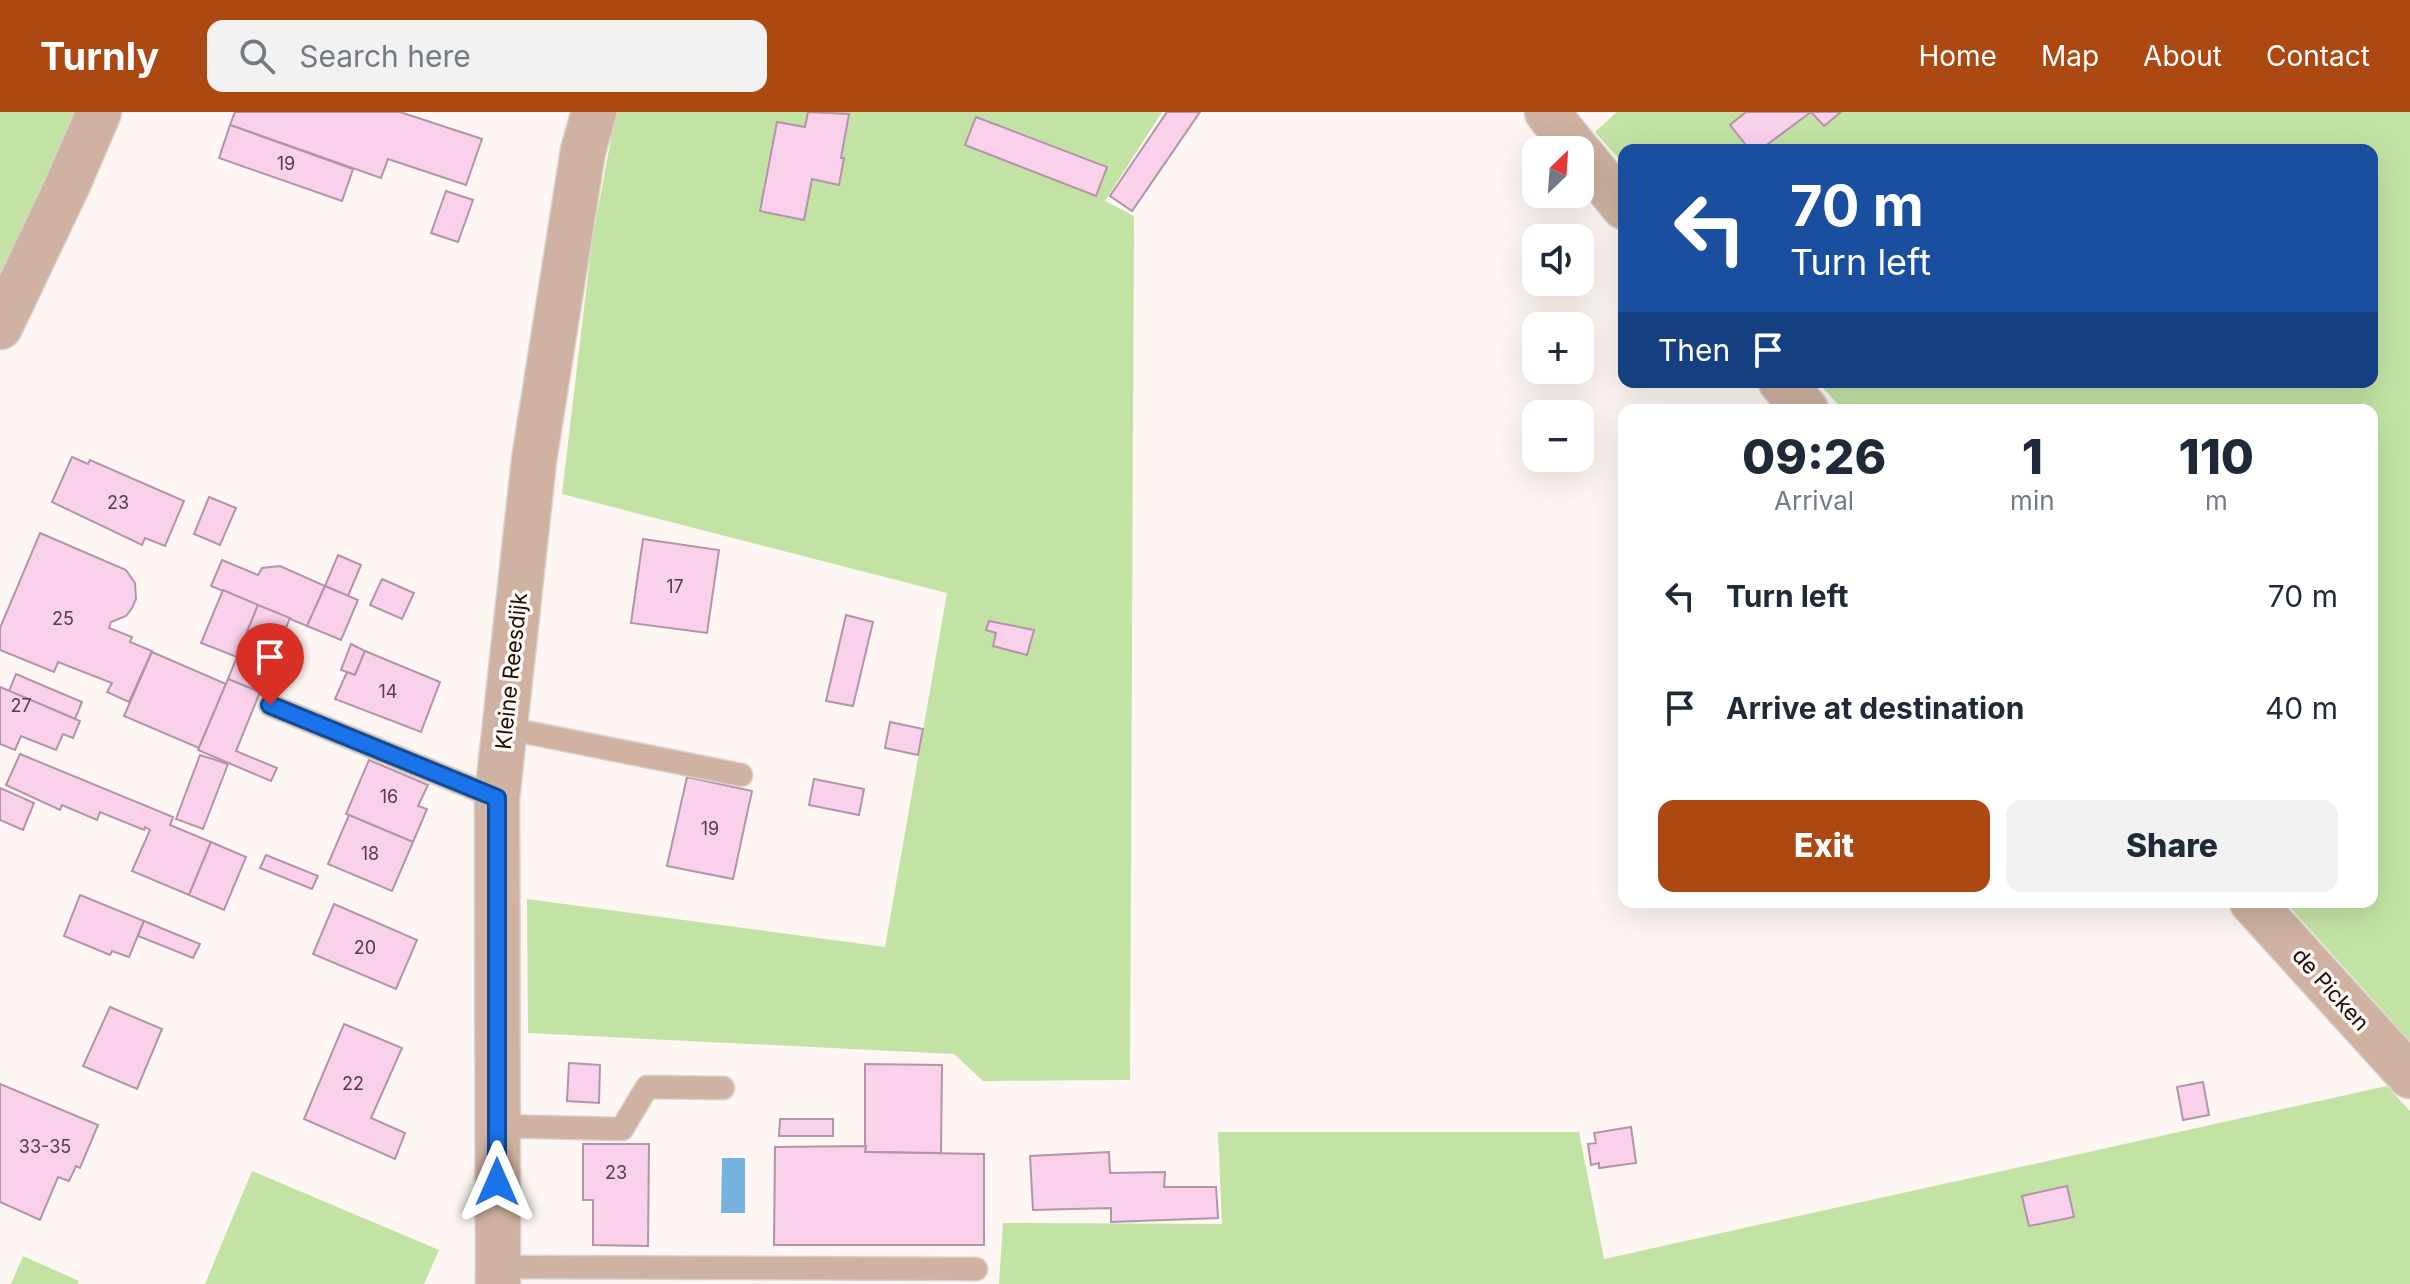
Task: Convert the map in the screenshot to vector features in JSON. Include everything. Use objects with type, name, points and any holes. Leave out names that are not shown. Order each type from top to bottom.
[{"type":"street","points":[[0,327],[99,112]]},
{"type":"street","name":"Kleine Reesdijk","points":[[497,1275],[497,798],[534,460],[583,151],[594,112]]},
{"type":"street","points":[[1547,112],[1566,136]]},
{"type":"street","points":[[1594,170],[1618,200]]},
{"type":"street","points":[[1786,388],[1801,404]]},
{"type":"street","name":"de Picken","points":[[2257,908],[2410,1076]]},
{"type":"lane","points":[[270,705],[497,798]]},
{"type":"lane","points":[[505,728],[741,775]]},
{"type":"lane","points":[[497,1126],[622,1129],[647,1087],[723,1088]]},
{"type":"lane","points":[[497,1275],[976,1269]]},
{"type":"green space","points":[[0,112],[79,112],[0,276]]},
{"type":"green space","points":[[616,112],[1162,112],[1105,201],[1134,216],[1130,1080],[983,1081],[954,1054],[528,1033],[527,899],[885,947],[947,593],[562,494],[592,241]]},
{"type":"green space","points":[[1617,112],[2410,112],[2410,1041],[2290,908],[2378,908],[2378,404],[1838,404],[1823,388],[2378,388],[2378,144],[1618,144],[1618,158],[1595,132]]},
{"type":"green space","points":[[2387,1086],[2410,1111],[2410,1284],[999,1284],[1003,1223],[1222,1224],[1218,1132],[1579,1132],[1604,1259]]},
{"type":"green space","points":[[252,1171],[439,1250],[424,1284],[205,1284]]},
{"type":"green space","points":[[23,1256],[79,1281],[78,1284],[11,1284]]},
{"type":"water","points":[[722,1158],[745,1158],[745,1213],[721,1213]]},
{"type":"building","points":[[235,112],[400,112],[482,139],[466,185],[388,159],[381,178],[230,125]]},
{"type":"building","points":[[808,112],[849,114],[839,185],[812,179],[804,220],[760,211],[777,122],[805,127]]},
{"type":"building","points":[[1167,112],[1200,112],[1132,211],[1110,196]]},
{"type":"building","points":[[1746,112],[1811,112],[1768,144],[1745,144],[1730,125]]},
{"type":"building","points":[[1811,112],[1841,112],[1824,126]]},
{"type":"building","points":[[976,117],[1107,167],[1096,196],[965,145]]},
{"type":"building","points":[[230,125],[353,169],[342,201],[219,158]]},
{"type":"building","points":[[446,191],[473,200],[458,242],[431,233]]},
{"type":"building","points":[[72,457],[88,464],[90,460],[184,501],[165,546],[145,538],[142,545],[52,502]]},
{"type":"building","points":[[209,497],[236,508],[220,545],[194,534]]},
{"type":"building","points":[[40,533],[126,570],[135,583],[136,599],[132,608],[126,616],[111,622],[109,628],[132,637],[130,642],[152,651],[129,702],[107,692],[112,683],[58,662],[54,672],[0,650],[0,628]]},
{"type":"building","points":[[643,539],[719,550],[707,633],[631,623]]},
{"type":"building","points":[[338,555],[361,565],[348,596],[325,586]]},
{"type":"building","points":[[222,560],[258,575],[262,568],[280,566],[325,586],[307,626],[211,586]]},
{"type":"building","points":[[382,579],[414,593],[402,619],[370,605]]},
{"type":"building","points":[[325,586],[358,600],[341,640],[307,626]]},
{"type":"building","points":[[223,590],[258,605],[237,657],[201,643]]},
{"type":"building","points":[[258,605],[290,618],[260,692],[228,679]]},
{"type":"building","points":[[846,615],[873,622],[853,706],[826,701]]},
{"type":"building","points":[[989,621],[1034,630],[1027,655],[993,646],[996,633],[986,630]]},
{"type":"building","points":[[351,644],[365,651],[355,675],[341,670]]},
{"type":"building","points":[[365,651],[440,682],[421,732],[335,699],[347,672],[355,675]]},
{"type":"building","points":[[152,652],[226,684],[199,748],[124,716]]},
{"type":"building","points":[[16,674],[82,702],[75,719],[9,691]]},
{"type":"building","points":[[228,679],[260,692],[236,751],[277,768],[271,781],[198,750]]},
{"type":"building","points":[[0,687],[80,721],[73,738],[63,734],[56,750],[21,736],[15,750],[0,744]]},
{"type":"building","points":[[890,722],[923,729],[918,755],[885,748]]},
{"type":"building","points":[[20,754],[173,817],[170,825],[211,842],[189,895],[132,871],[150,830],[100,812],[97,820],[62,805],[60,810],[6,785]]},
{"type":"building","points":[[200,755],[228,764],[203,829],[176,819]]},
{"type":"building","points":[[369,760],[428,785],[418,806],[427,809],[413,842],[346,814]]},
{"type":"building","points":[[687,777],[752,791],[733,879],[667,866]]},
{"type":"building","points":[[814,779],[864,789],[859,815],[809,805]]},
{"type":"building","points":[[0,788],[34,803],[23,830],[0,820]]},
{"type":"building","points":[[349,815],[413,842],[392,891],[328,864]]},
{"type":"building","points":[[211,842],[246,857],[224,910],[189,895]]},
{"type":"building","points":[[266,855],[318,876],[312,889],[260,868]]},
{"type":"building","points":[[80,895],[144,921],[129,957],[112,951],[110,955],[64,936]]},
{"type":"building","points":[[334,904],[417,940],[396,989],[313,954]]},
{"type":"building","points":[[144,921],[200,944],[193,958],[138,936]]},
{"type":"building","points":[[110,1007],[162,1029],[137,1089],[83,1066]]},
{"type":"building","points":[[344,1024],[402,1048],[371,1118],[405,1133],[395,1159],[304,1119]]},
{"type":"building","points":[[569,1063],[600,1065],[599,1103],[567,1101]]},
{"type":"building","points":[[865,1064],[942,1065],[941,1153],[865,1152]]},
{"type":"building","points":[[2203,1082],[2209,1115],[2183,1120],[2177,1087]]},
{"type":"building","points":[[0,1084],[98,1125],[80,1168],[76,1166],[69,1181],[58,1177],[40,1220],[0,1202]]},
{"type":"building","points":[[780,1119],[833,1119],[833,1136],[779,1136]]},
{"type":"building","points":[[1631,1127],[1636,1163],[1599,1168],[1599,1163],[1591,1165],[1588,1144],[1596,1143],[1594,1133]]},
{"type":"building","points":[[583,1144],[649,1144],[648,1246],[593,1245],[593,1200],[583,1200]]},
{"type":"building","points":[[866,1146],[865,1152],[984,1154],[984,1245],[774,1245],[775,1147]]},
{"type":"building","points":[[1109,1152],[1110,1173],[1165,1172],[1164,1187],[1216,1187],[1218,1218],[1111,1222],[1111,1208],[1033,1210],[1030,1156]]},
{"type":"building","points":[[2067,1186],[2074,1217],[2029,1226],[2022,1196]]},
{"type":"route","points":[[270,705],[497,798],[497,1182]]}]
